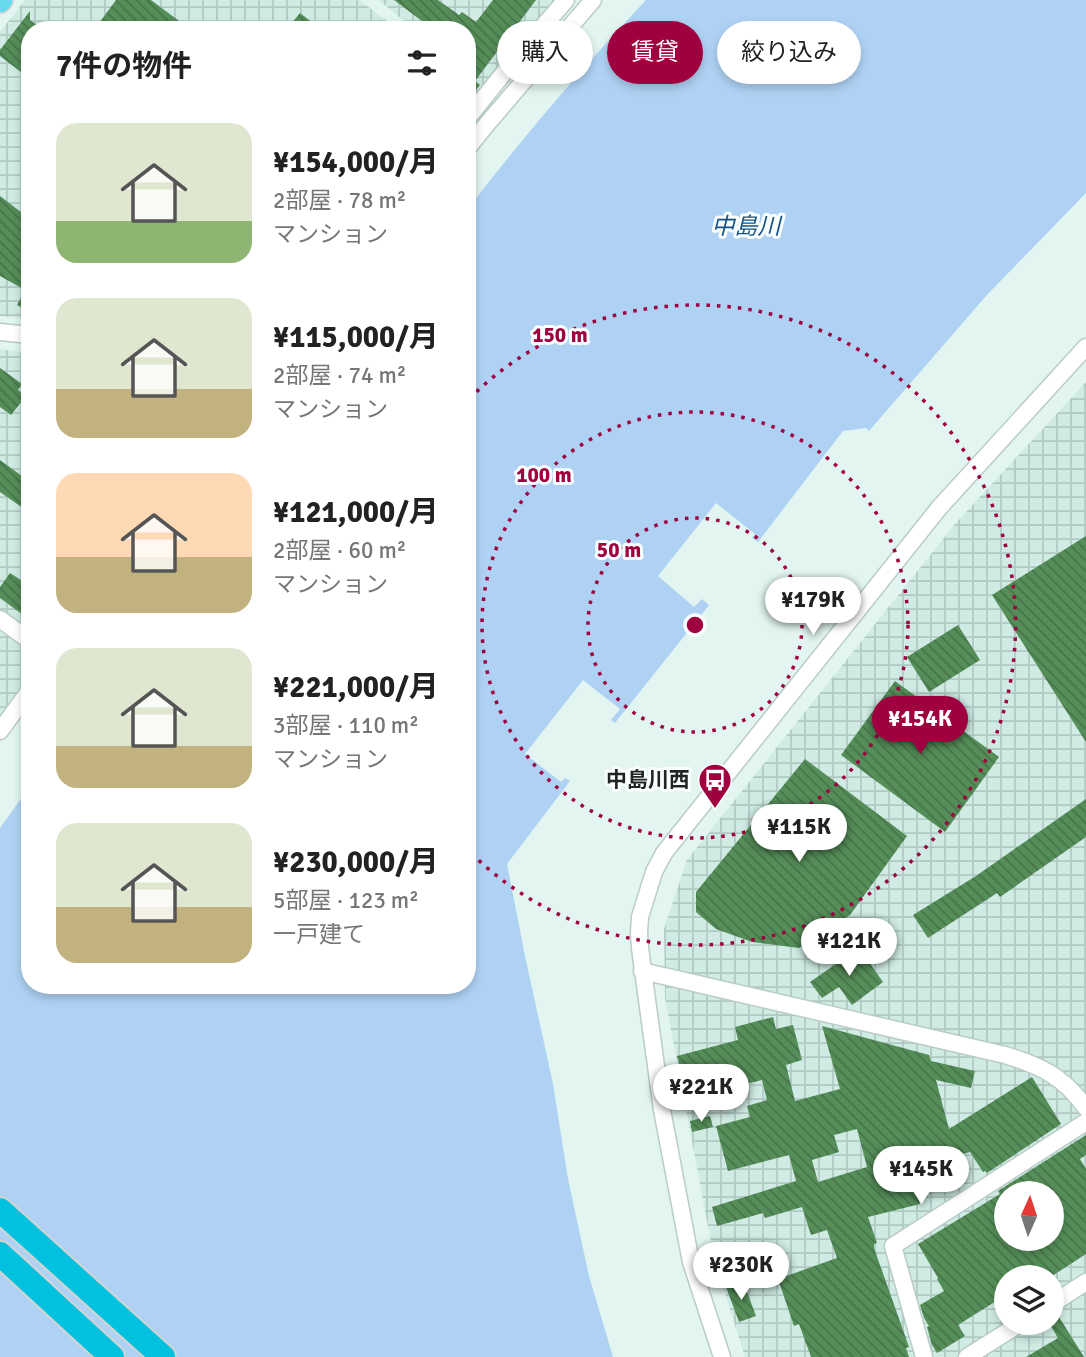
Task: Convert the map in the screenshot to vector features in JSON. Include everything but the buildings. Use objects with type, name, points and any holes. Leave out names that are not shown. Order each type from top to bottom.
[{"type":"highway","points":[[0,1210],[163,1357]]},
{"type":"highway","points":[[0,1254],[112,1357]]},
{"type":"street","points":[[476,108],[565,0]]},
{"type":"street","points":[[476,138],[593,0]]},
{"type":"street","points":[[0,332],[21,334]]},
{"type":"street","points":[[723,1357],[691,1262],[662,1110],[642,971],[640,916],[654,872],[664,853],[939,508],[1086,347]]},
{"type":"street","points":[[0,619],[21,634]]},
{"type":"street","points":[[0,731],[21,703]]},
{"type":"street","points":[[642,971],[1032,1063],[1056,1076],[1076,1094],[1086,1108]]},
{"type":"street","points":[[924,1357],[892,1245],[1086,1122]]},
{"type":"street","points":[[1064,1296],[1086,1282]]},
{"type":"street","points":[[967,1357],[1002,1335]]},
{"type":"shaded area","points":[[25,0],[359,0],[387,21],[21,21],[21,318],[0,316],[0,32]]},
{"type":"shaded area","points":[[379,0],[557,0],[540,21],[497,21],[497,73],[476,98],[476,21],[404,21]]},
{"type":"shaded area","points":[[0,349],[21,352],[21,704],[0,734]]},
{"type":"shaded area","points":[[1086,382],[1086,1357],[745,1357],[714,1258],[665,998],[664,929],[687,860],[955,524]]},
{"type":"water","name":"中島川","points":[[646,0],[1086,0],[1086,193],[986,296],[869,431],[866,428],[843,431],[758,542],[752,538],[755,534],[716,503],[658,576],[694,607],[702,599],[709,605],[615,723],[611,720],[620,709],[583,680],[525,754],[561,782],[565,778],[570,781],[507,864],[553,1084],[568,1179],[589,1276],[613,1357],[0,1357],[0,828],[21,799],[21,994],[476,994],[476,199],[570,84],[593,84],[593,58],[607,42],[607,84],[703,84],[703,21],[627,21]]},
{"type":"place","name":"中島川西","points":[[715,810]]}]
